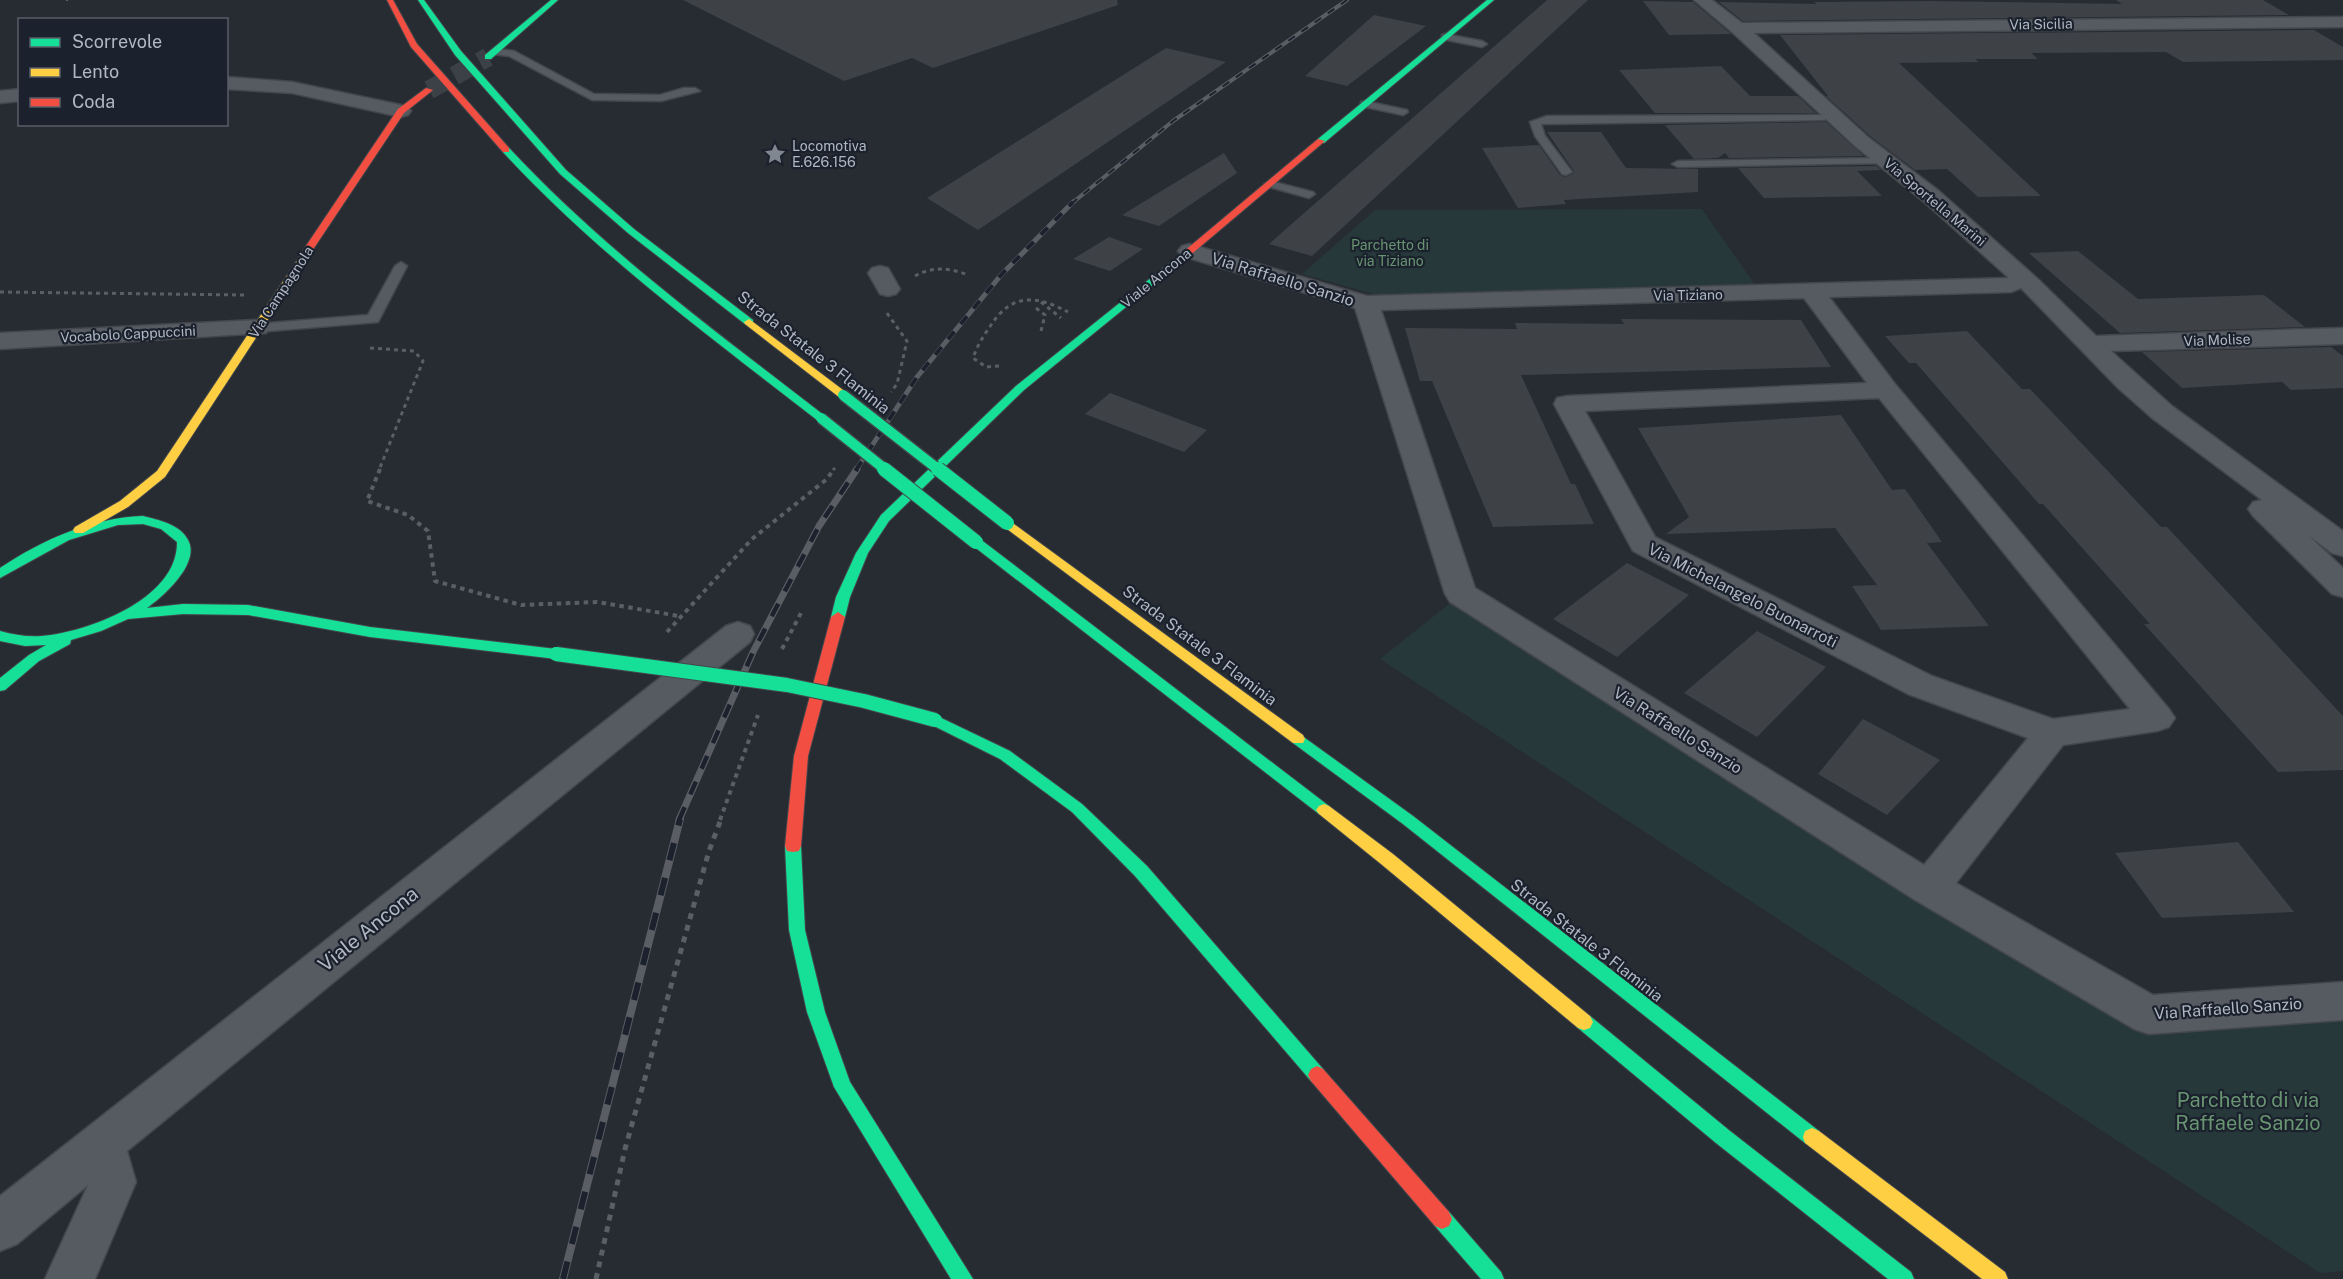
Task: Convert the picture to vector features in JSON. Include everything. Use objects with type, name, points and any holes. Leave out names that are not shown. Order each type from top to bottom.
[{"type":"main road","points":[[390,0],[414,45]]},
{"type":"main road","name":"Strada Statale 3 Flaminia","points":[[421,0],[458,53],[563,172],[631,231],[1007,523],[1408,820],[1756,1095],[1998,1279]]},
{"type":"main road","points":[[434,0],[440,28]]},
{"type":"main road","points":[[492,55],[555,0]]},
{"type":"main road","name":"Viale Ancona","points":[[963,1279],[843,1087],[816,1012],[797,930],[793,850],[801,756],[843,597],[862,553],[885,518],[1020,388],[1190,251],[1491,0]]},
{"type":"main road","points":[[381,13],[414,45],[538,188],[594,240],[976,542],[1387,859],[1723,1137],[1904,1279]]},
{"type":"main road","name":"Via Campagnola","points":[[0,574],[18,559],[80,530],[124,504],[161,474],[401,111],[429,90]]},
{"type":"main road","points":[[161,474],[163,493]]},
{"type":"main road","points":[[3,641],[54,639],[81,632],[125,615],[179,578],[184,557],[183,542],[173,529],[166,512]]},
{"type":"main road","name":"Via Campagnola","points":[[80,530],[133,521],[156,523],[173,529]]},
{"type":"main road","points":[[210,595],[248,610]]},
{"type":"main road","points":[[125,615],[183,609],[248,610],[370,632],[787,685],[864,701],[935,720],[1005,755],[1077,808],[1141,871],[1494,1279]]},
{"type":"main road","points":[[0,686],[34,658],[81,632]]},
{"type":"street","name":"Via Sportella Marini","points":[[1701,0],[1738,28],[1862,142],[1931,196],[2031,285],[2127,382],[2162,412],[2343,586]]},
{"type":"street","points":[[2034,6],[2058,24]]},
{"type":"street","points":[[2200,6],[2229,23]]},
{"type":"street","name":"Via Sicilia","points":[[1738,28],[2343,22]]},
{"type":"street","points":[[228,83],[251,82],[353,99],[401,111]]},
{"type":"street","points":[[0,97],[18,96]]},
{"type":"street","name":"Via Raffaello Sanzio","points":[[1190,251],[1366,303],[1461,594],[1929,888],[2149,1015],[2343,1001]]},
{"type":"street","name":"Via Tiziano","points":[[1366,303],[2011,285]]},
{"type":"street","name":"Via Michelangelo Buonarroti","points":[[1812,292],[1886,390],[2157,718],[2052,733],[1920,685],[1644,544],[1567,404],[1886,390]]},
{"type":"street","name":"Vocabolo Cappuccini","points":[[0,341],[257,328]]},
{"type":"street","name":"Via Molise","points":[[2091,344],[2343,336]]},
{"type":"street","name":"Via Sportella Marini","points":[[2162,412],[2343,546]]},
{"type":"street","name":"Viale Ancona","points":[[0,1227],[738,634]]},
{"type":"street","points":[[1929,888],[2052,733]]},
{"type":"street","points":[[70,1279],[114,1182],[102,1143]]},
{"type":"lane","points":[[1445,37],[1482,45]]},
{"type":"lane","points":[[492,55],[511,53],[592,96],[661,98],[684,91],[695,92]]},
{"type":"lane","points":[[1365,104],[1403,112]]},
{"type":"lane","points":[[1566,172],[1540,136],[1535,122],[1547,119],[1821,118]]},
{"type":"lane","points":[[1678,164],[1885,161]]},
{"type":"lane","points":[[1270,184],[1309,194]]},
{"type":"lane","points":[[257,328],[373,319],[401,266]]},
{"type":"path","points":[[890,394],[897,384],[907,341],[886,313],[890,286],[917,273],[937,269],[954,269],[968,275]]},
{"type":"path","points":[[0,292],[232,296],[279,293]]},
{"type":"path","points":[[1004,366],[986,367],[973,358],[975,348],[1004,308],[1020,301],[1041,301],[1053,304],[1074,316]]},
{"type":"path","points":[[1041,301],[1058,316]]},
{"type":"path","points":[[1035,336],[1043,329],[1045,315],[1036,308]]},
{"type":"path","points":[[370,348],[414,351],[423,362],[367,501],[408,515],[428,531],[435,581],[521,605],[597,602],[680,616]]},
{"type":"path","points":[[661,639],[752,539],[827,479],[841,460]]},
{"type":"green space","name":"Parchetto di via Tiziano","points":[[1702,209],[1760,292],[1377,295],[1302,274],[1375,210]]},
{"type":"green space","name":"Parchetto di via Raffaele Sanzio","points":[[1459,596],[2147,1022],[2343,1008],[2343,1271],[2320,1273],[1380,659]]},
{"type":"building","points":[[683,0],[1117,0],[1118,5],[933,68],[912,58],[844,81]]},
{"type":"building","points":[[1547,0],[1588,0],[1312,256],[1269,244]]},
{"type":"building","points":[[2116,0],[2263,0],[2289,15],[1743,21],[1719,2],[1817,4],[1814,2],[1931,1],[2122,4]]},
{"type":"building","points":[[1643,1],[1693,2],[1731,34],[1669,35]]},
{"type":"building","points":[[1374,15],[1426,26],[1347,86],[1305,76]]},
{"type":"building","points":[[2314,30],[2343,47],[2343,60],[2183,62],[2166,52],[2031,53],[2038,59],[1975,59],[1979,62],[1899,63],[2041,196],[1978,197],[1947,169],[1915,170],[1870,136],[1826,96],[1828,96],[1780,35]]},
{"type":"building","points":[[1166,48],[1226,62],[978,230],[927,198]]},
{"type":"building","points":[[1721,66],[1750,96],[1798,96],[1816,113],[1655,113],[1619,70]]},
{"type":"building","points":[[1826,122],[1864,156],[1729,158],[1725,153],[1718,158],[1694,159],[1665,125]]},
{"type":"building","points":[[1547,132],[1601,132],[1626,168],[1698,169],[1698,192],[1564,200],[1566,204],[1518,208],[1482,148],[1539,145],[1560,175],[1565,177],[1573,174],[1574,171]]},
{"type":"building","points":[[1224,153],[1237,173],[1159,226],[1122,215]]},
{"type":"building","points":[[1876,166],[1881,170],[1857,171],[1882,196],[1764,198],[1738,168]]},
{"type":"building","points":[[1109,237],[1143,249],[1110,271],[1073,259]]},
{"type":"building","points":[[2078,251],[2138,299],[2264,295],[2305,327],[2120,333],[2029,253]]},
{"type":"building","points":[[1621,319],[1801,320],[1831,367],[1521,375],[1571,484],[1575,484],[1594,524],[1493,527],[1432,381],[1420,381],[1405,328],[1517,329],[1515,323],[1624,324]]},
{"type":"building","points":[[1967,331],[2022,389],[2030,389],[2161,527],[2167,527],[2343,716],[2343,770],[2278,772],[2144,624],[2150,624],[2043,504],[2039,504],[1916,363],[1909,363],[1885,336]]},
{"type":"building","points":[[2331,347],[2343,356],[2343,388],[2291,390],[2282,382],[2182,388],[2142,352]]},
{"type":"building","points":[[1110,393],[1207,430],[1184,452],[1085,414]]},
{"type":"building","points":[[1841,415],[1892,490],[1905,489],[1942,542],[1927,543],[1989,626],[1881,630],[1852,586],[1877,585],[1835,528],[1666,534],[1689,517],[1638,428]]},
{"type":"building","points":[[1627,563],[1689,595],[1617,657],[1553,619]]},
{"type":"building","points":[[1757,631],[1826,667],[1757,737],[1684,693]]},
{"type":"building","points":[[1863,719],[1940,760],[1887,815],[1818,774]]},
{"type":"building","points":[[2238,842],[2294,912],[2162,918],[2115,853]]},
{"type":"tunnel","points":[[429,90],[488,57]]},
{"type":"railway","points":[[1071,204],[1173,121],[1347,0]]},
{"type":"railway","points":[[856,470],[917,377],[1001,275],[1071,204]]},
{"type":"railway","points":[[679,820],[753,652],[819,526],[857,469]]},
{"type":"railway","points":[[563,1279],[680,819]]},
{"type":"traffic: fast","points":[[421,0],[458,53],[563,172],[631,231],[749,322]]},
{"type":"traffic: fast","points":[[488,57],[555,0]]},
{"type":"traffic: fast","points":[[1321,141],[1491,0]]},
{"type":"traffic: fast","points":[[506,150],[541,188],[617,258],[821,418]]},
{"type":"traffic: fast","points":[[838,617],[843,597],[862,553],[885,518],[1020,388],[1185,255]]},
{"type":"traffic: fast","points":[[843,395],[1007,523]]},
{"type":"traffic: fast","points":[[821,418],[976,542]]},
{"type":"traffic: fast","points":[[0,574],[17,562],[65,538],[118,521],[143,520],[166,526],[183,541],[180,564],[167,586],[135,610],[116,620],[76,635],[58,639],[30,641],[0,636]]},
{"type":"traffic: fast","points":[[976,542],[1324,810]]},
{"type":"traffic: fast","points":[[125,615],[183,609],[248,610],[370,632],[556,654]]},
{"type":"traffic: fast","points":[[0,686],[34,658],[65,641]]},
{"type":"traffic: fast","points":[[556,654],[787,685],[864,701],[935,720]]},
{"type":"traffic: fast","points":[[935,720],[1005,755],[1077,808],[1141,871],[1317,1075]]},
{"type":"traffic: fast","points":[[1298,739],[1408,820],[1812,1137]]},
{"type":"traffic: fast","points":[[793,846],[797,930],[816,1012],[843,1087],[963,1279]]},
{"type":"traffic: fast","points":[[1584,1022],[1723,1137],[1904,1279]]},
{"type":"traffic: fast","points":[[1442,1219],[1494,1279]]},
{"type":"traffic: slow","points":[[79,530],[124,504],[161,474],[309,249]]},
{"type":"traffic: slow","points":[[749,322],[843,395]]},
{"type":"traffic: slow","points":[[1007,523],[1298,739]]},
{"type":"traffic: slow","points":[[1324,810],[1387,859],[1584,1022]]},
{"type":"traffic: slow","points":[[1812,1137],[1998,1279]]},
{"type":"traffic: jam","points":[[390,0],[414,45],[506,150]]},
{"type":"traffic: jam","points":[[309,249],[401,111],[429,90]]},
{"type":"traffic: jam","points":[[1185,255],[1321,141]]},
{"type":"traffic: jam","points":[[793,846],[801,756],[838,617]]},
{"type":"traffic: jam","points":[[1317,1075],[1442,1219]]},
{"type":"place","name":"Locomotiva E.626.156","points":[[775,154]]}]
